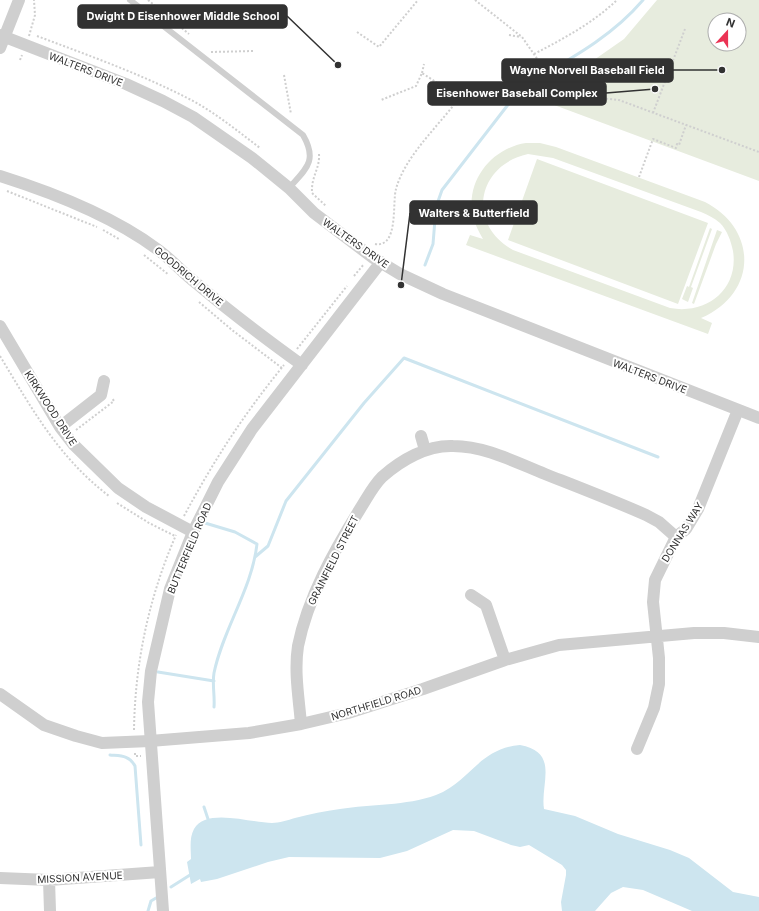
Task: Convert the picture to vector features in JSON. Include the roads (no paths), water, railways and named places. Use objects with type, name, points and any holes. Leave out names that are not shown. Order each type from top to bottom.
[{"type":"street","points":[[1,40],[19,0]]},
{"type":"street","name":"WALTERS DRIVE","points":[[1,40],[126,84],[163,101],[193,118],[236,146],[289,188],[314,213],[333,228],[400,274],[443,294],[759,418]]},
{"type":"street","name":"GOODRICH DRIVE","points":[[0,176],[45,192],[128,230],[158,249],[185,274],[233,314],[302,365]]},
{"type":"street","name":"BUTTERFIELD ROAD","points":[[163,911],[148,702],[156,647],[170,589],[193,532],[234,456],[381,262]]},
{"type":"street","name":"KIRKWOOD DRIVE","points":[[0,326],[60,427],[74,445],[118,488],[146,507],[193,532]]},
{"type":"street","points":[[60,427],[101,395],[104,381]]},
{"type":"street","name":"DONNAS WAY","points":[[636,749],[654,708],[659,684],[653,602],[655,580],[662,562],[676,537],[686,529],[698,509],[738,410]]},
{"type":"street","points":[[421,436],[425,450]]},
{"type":"street","name":"GRAINFIELD STREET","points":[[301,724],[296,675],[298,648],[304,619],[315,593],[352,521],[372,490],[382,478],[396,466],[425,450],[452,446],[482,450],[646,515],[659,522],[676,537]]},
{"type":"street","points":[[470,594],[486,605],[505,660]]},
{"type":"street","name":"NORTHFIELD ROAD","points":[[0,694],[44,724],[76,736],[102,743],[249,733],[301,724],[354,711],[505,660],[559,645],[656,636],[724,632],[759,637]]},
{"type":"street","name":"MISSION AVENUE","points":[[0,878],[49,880],[160,872]]},
{"type":"street","points":[[49,880],[50,911]]},
{"type":"lane","points":[[130,0],[164,24],[192,49],[303,135],[310,147],[310,158],[307,168],[289,188]]},
{"type":"water","points":[[520,745],[532,749],[540,754],[544,762],[546,770],[543,799],[544,809],[575,816],[618,834],[670,850],[689,858],[733,892],[759,897],[759,911],[692,911],[643,890],[623,887],[611,893],[595,911],[562,911],[561,902],[566,870],[562,865],[529,845],[520,847],[474,831],[453,830],[407,851],[380,858],[289,857],[268,862],[217,879],[201,882],[200,879],[191,884],[187,862],[191,859],[191,836],[194,829],[200,822],[218,817],[275,823],[306,815],[352,807],[401,803],[425,799],[448,789],[484,759],[494,753],[506,748]]},
{"type":"waterway","points":[[425,265],[433,244],[436,207],[442,190],[507,106],[529,83],[568,60],[608,33],[643,0]]},
{"type":"waterway","points":[[255,557],[268,546],[286,501],[364,403],[404,358],[658,457]]},
{"type":"waterway","points":[[205,523],[235,532],[257,544],[254,561],[244,593],[218,657],[213,677],[214,707]]},
{"type":"waterway","points":[[158,672],[214,681]]},
{"type":"waterway","points":[[110,755],[127,758],[133,762],[135,766],[141,845]]},
{"type":"waterway","points":[[204,807],[208,819]]},
{"type":"waterway","points":[[171,887],[190,875]]},
{"type":"waterway","points":[[148,911],[151,901],[156,898]]},
{"type":"place","name":"Dwight D Eisenhower Middle School","points":[[338,65]]},
{"type":"place","name":"Wayne Norvell Baseball Field","points":[[722,70]]},
{"type":"place","name":"Eisenhower Baseball Complex","points":[[655,89]]},
{"type":"place","name":"Walters & Butterfield","points":[[401,285]]}]
